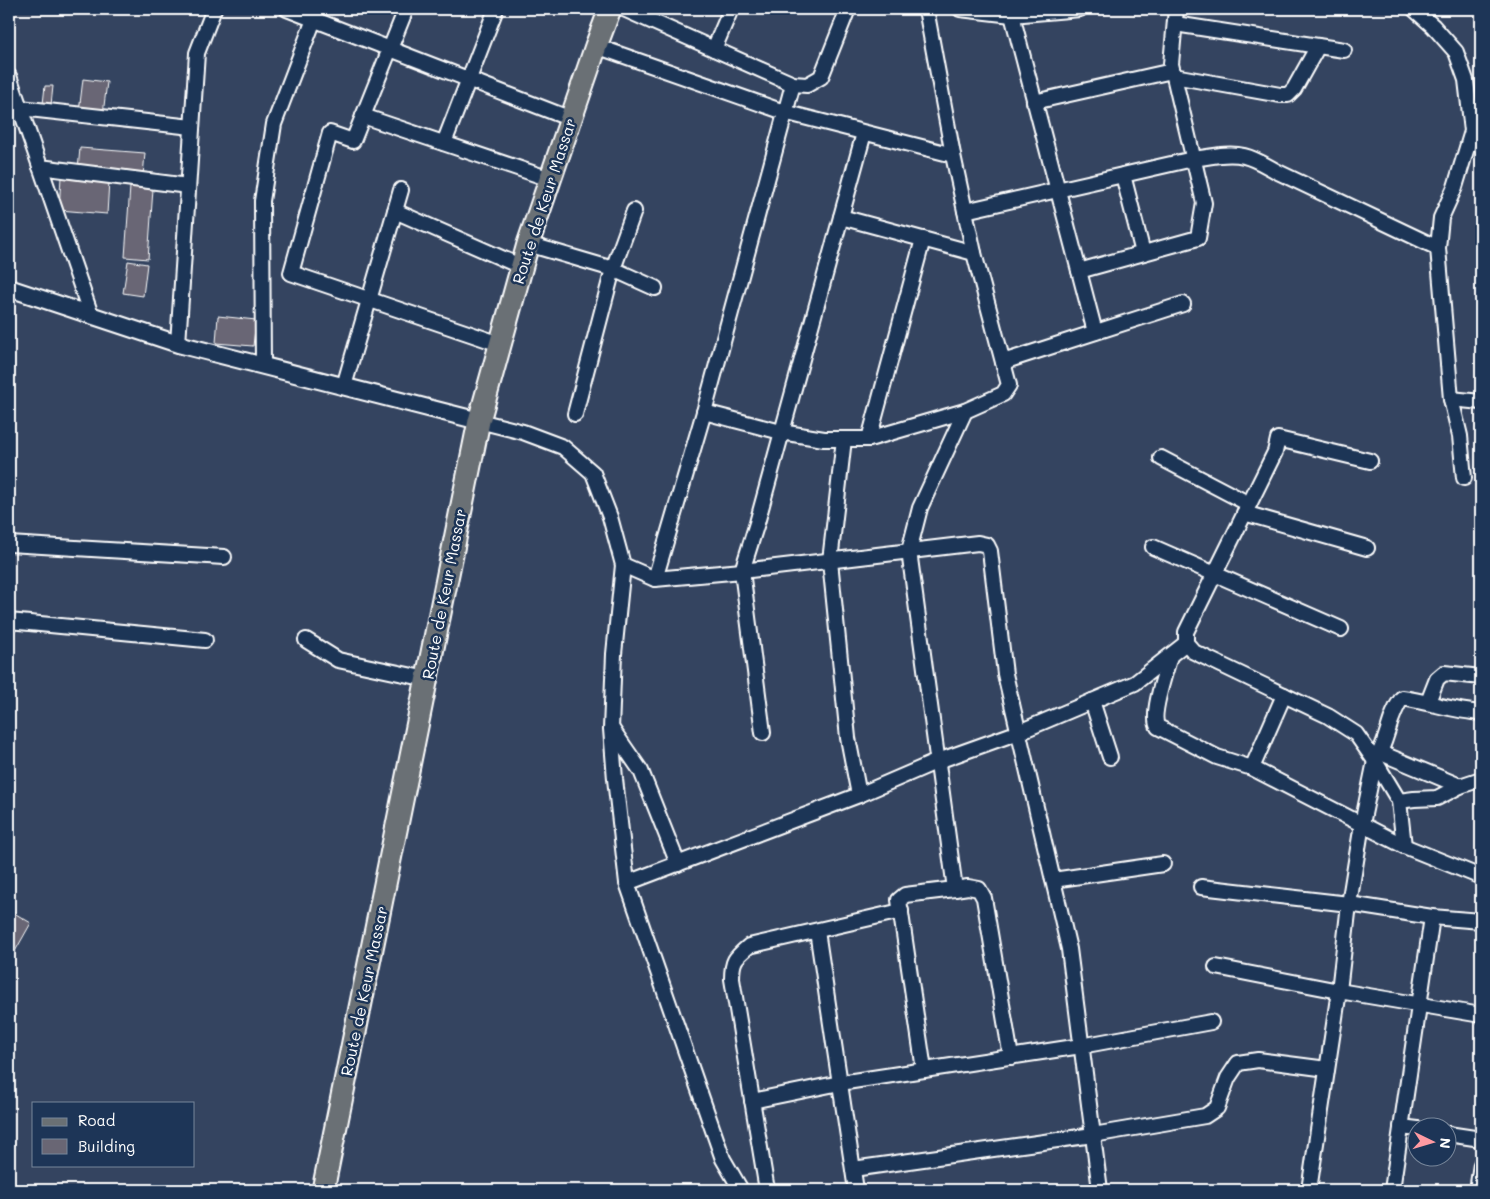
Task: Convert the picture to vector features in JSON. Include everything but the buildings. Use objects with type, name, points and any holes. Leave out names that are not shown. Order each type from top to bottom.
[{"type":"main road","name":"Route de Keur Massar","points":[[323,1190],[479,421],[528,244],[570,118],[610,9]]},
{"type":"street","points":[[178,344],[197,53],[214,9]]},
{"type":"street","points":[[286,9],[316,14],[390,49],[570,118]]},
{"type":"street","points":[[406,9],[353,141],[330,133],[291,274],[500,344]]},
{"type":"street","points":[[444,143],[496,9]]},
{"type":"street","points":[[624,9],[792,84],[807,85],[821,78],[848,9]]},
{"type":"street","points":[[714,49],[732,9]]},
{"type":"street","points":[[704,412],[781,432],[824,439],[869,439],[965,411],[1004,394],[1009,385],[974,253],[953,155],[926,9]]},
{"type":"street","points":[[960,9],[992,11],[1012,16],[1080,9]]},
{"type":"street","points":[[1079,271],[1198,238],[1204,203],[1171,64],[1176,9]]},
{"type":"street","points":[[1414,9],[1433,26],[1456,52],[1466,80],[1472,131],[1455,187],[1441,218],[1438,248],[1451,399],[1460,436],[1464,478]]},
{"type":"street","points":[[263,366],[262,201],[274,124],[316,14]]},
{"type":"street","points":[[1012,16],[1095,332]]},
{"type":"street","points":[[1175,24],[1344,50]]},
{"type":"street","points":[[596,46],[784,112],[953,155]]},
{"type":"street","points":[[1034,102],[1173,74],[1280,95],[1288,94],[1294,89],[1318,46]]},
{"type":"street","points":[[9,76],[91,315]]},
{"type":"street","points":[[655,579],[704,412],[792,84]]},
{"type":"street","points":[[20,108],[192,127]]},
{"type":"street","points":[[363,116],[550,179]]},
{"type":"street","points":[[763,733],[742,571],[864,132]]},
{"type":"street","points":[[965,211],[1193,159],[1243,155],[1438,248]]},
{"type":"street","points":[[40,167],[188,186]]},
{"type":"street","points":[[1123,175],[1143,253]]},
{"type":"street","points":[[344,386],[401,190]]},
{"type":"street","points":[[395,210],[522,267]]},
{"type":"street","points":[[575,414],[613,269],[634,211]]},
{"type":"street","points":[[841,217],[974,253]]},
{"type":"street","points":[[869,439],[923,239]]},
{"type":"street","points":[[528,244],[613,269],[655,288]]},
{"type":"street","points":[[9,288],[178,344],[523,432],[563,447],[593,473],[610,517],[623,565],[614,654],[611,728],[615,779],[628,883],[723,1159],[741,1190]]},
{"type":"street","points":[[1003,362],[1183,304]]},
{"type":"street","points":[[1451,399],[1481,402]]},
{"type":"street","points":[[955,889],[909,551],[920,508],[965,411]]},
{"type":"street","points":[[844,439],[830,561],[848,738],[858,795]]},
{"type":"street","points":[[1370,461],[1278,440],[1275,452],[1186,632],[1186,643],[1194,652],[1328,716],[1356,734],[1378,757],[1399,801],[1404,846]]},
{"type":"street","points":[[1161,458],[1246,509],[1367,548]]},
{"type":"street","points":[[623,565],[655,579],[742,571],[978,543],[987,545],[990,550],[1005,674],[1069,949],[1100,1190]]},
{"type":"street","points":[[9,544],[224,558]]},
{"type":"street","points":[[1153,547],[1341,629]]},
{"type":"street","points":[[9,621],[206,640]]},
{"type":"street","points":[[306,640],[338,660],[427,679]]},
{"type":"street","points":[[628,883],[858,795],[938,761],[1018,732],[1135,683],[1186,643]]},
{"type":"street","points":[[1170,656],[1156,711],[1158,727],[1217,757],[1252,768],[1404,846],[1481,877]]},
{"type":"street","points":[[1428,702],[1437,679],[1444,673],[1481,677]]},
{"type":"street","points":[[1252,768],[1284,695]]},
{"type":"street","points":[[1309,1190],[1362,824],[1378,757],[1396,706],[1402,698],[1481,713]]},
{"type":"street","points":[[1092,701],[1110,757]]},
{"type":"street","points":[[611,728],[641,771],[678,864]]},
{"type":"street","points":[[1378,757],[1460,786]]},
{"type":"street","points":[[1399,801],[1414,798],[1437,798],[1460,786],[1481,779]]},
{"type":"street","points":[[1053,880],[1163,864]]},
{"type":"street","points":[[924,1070],[899,900],[905,895],[968,887],[979,889],[984,898],[1011,1057]]},
{"type":"street","points":[[1201,887],[1349,904],[1432,917],[1481,921]]},
{"type":"street","points":[[767,1190],[732,979],[732,964],[749,946],[901,911]]},
{"type":"street","points":[[1392,1190],[1432,917]]},
{"type":"street","points":[[817,931],[856,1190]]},
{"type":"street","points":[[1216,967],[1339,991],[1481,1015]]},
{"type":"street","points":[[752,1101],[840,1083],[1081,1046],[1211,1022]]},
{"type":"street","points":[[853,1169],[1093,1135],[1205,1116],[1217,1108],[1228,1078],[1238,1063],[1258,1060],[1327,1069]]},
{"type":"street","points":[[1401,1127],[1408,1128]]},
{"type":"street","points":[[1458,1136],[1481,1139]]},
{"type":"street","points":[[1477,1190],[1481,1164]]}]
